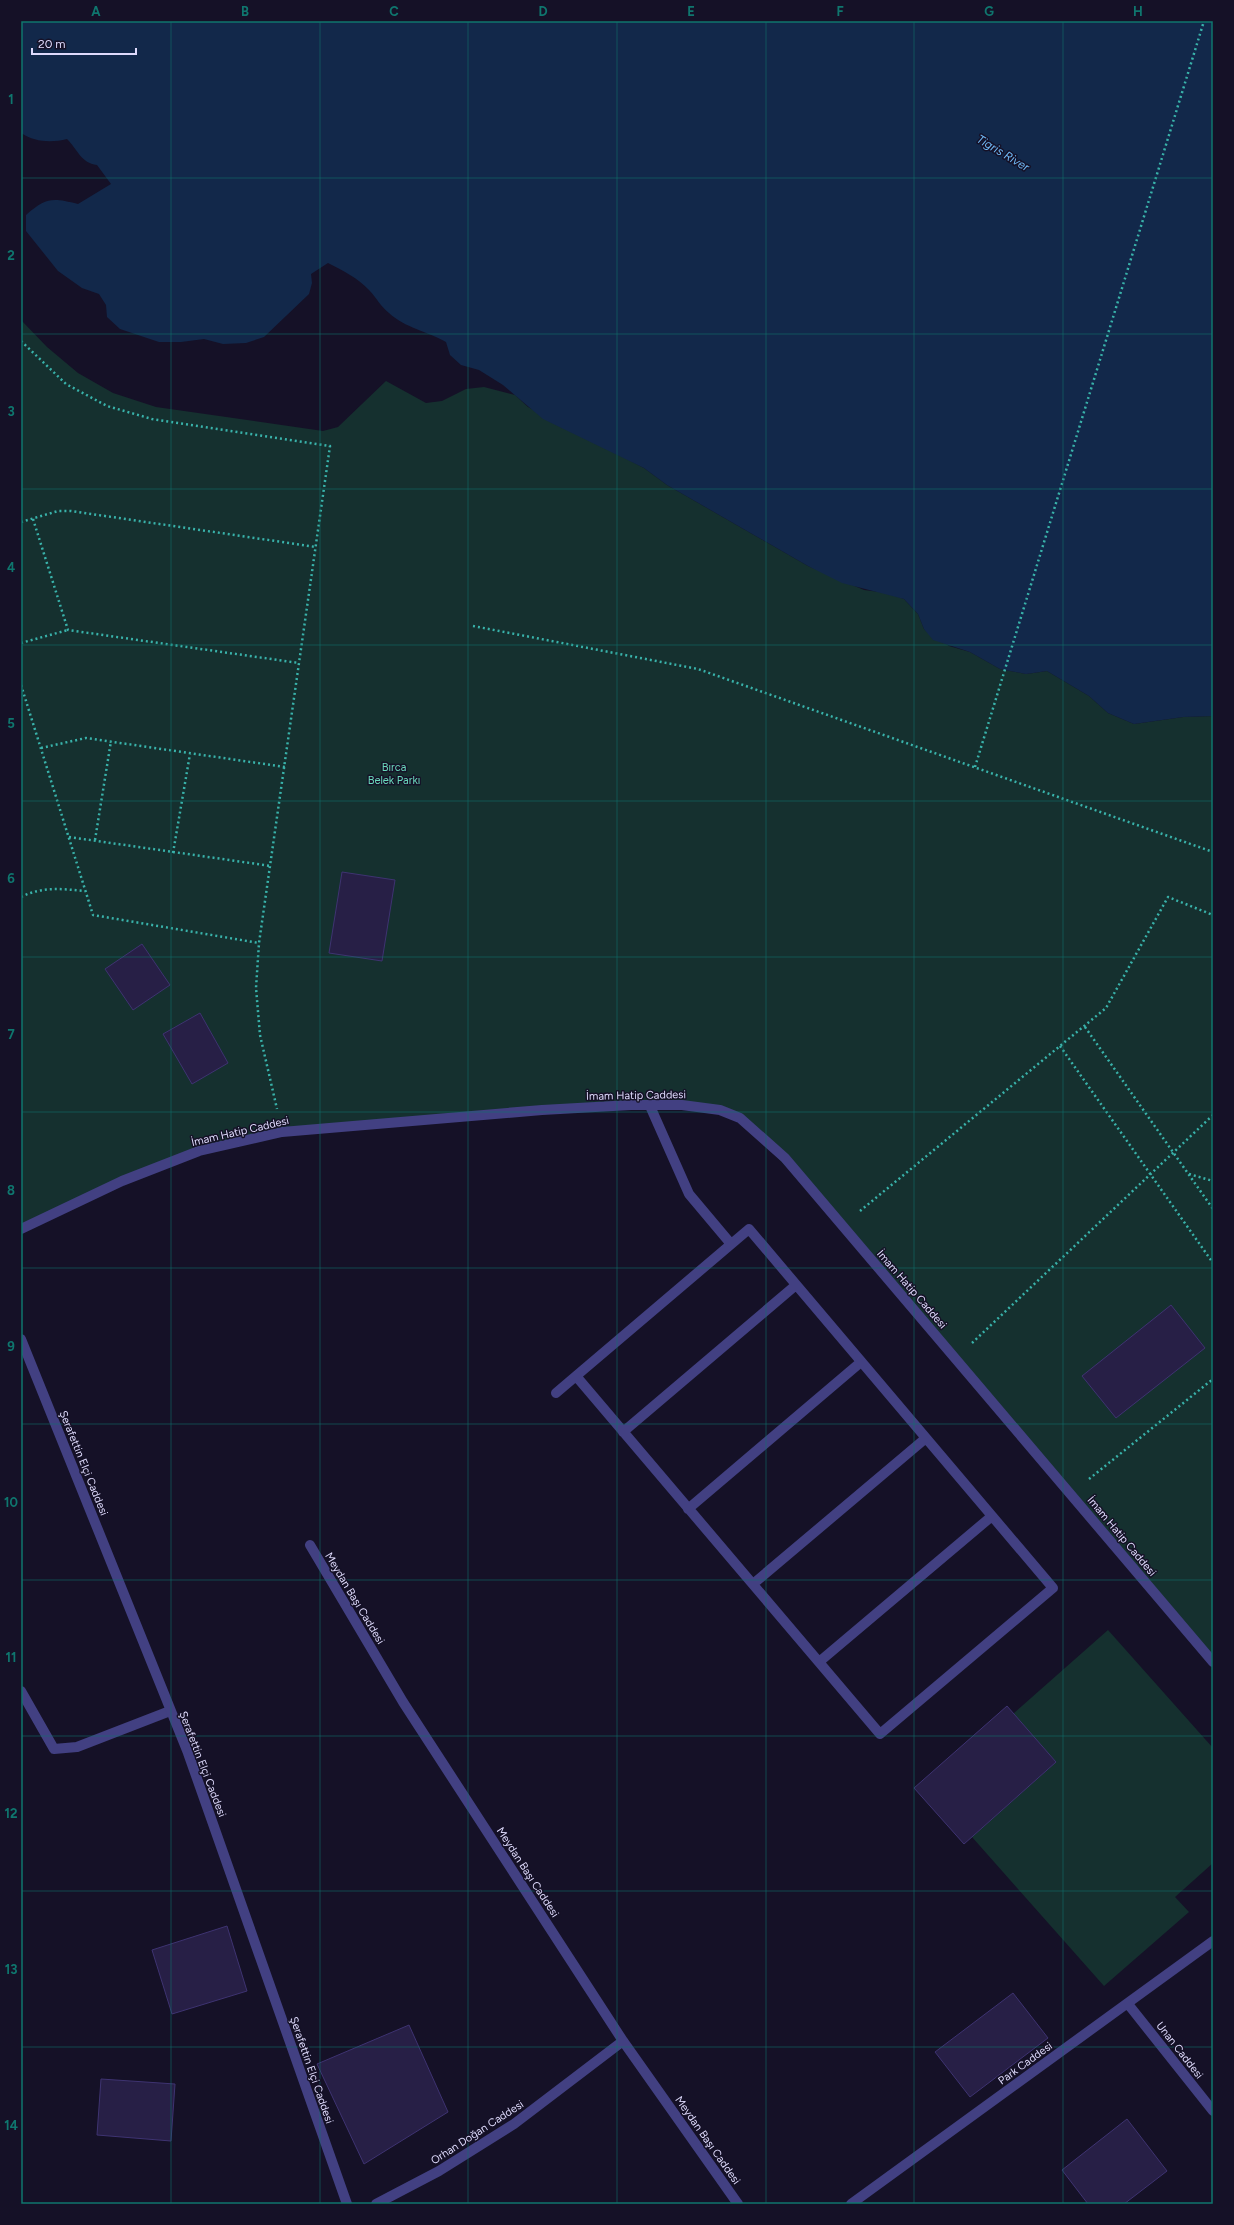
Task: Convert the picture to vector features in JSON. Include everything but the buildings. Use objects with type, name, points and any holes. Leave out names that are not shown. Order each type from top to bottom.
[{"type":"street","name":"İmam Hatip Caddesi","points":[[21,1229],[122,1181],[199,1151],[282,1132],[542,1110],[682,1105],[720,1110],[740,1118],[785,1158],[1213,1662]]},
{"type":"street","points":[[650,1106],[689,1194],[731,1244]]},
{"type":"street","points":[[556,1393],[731,1244],[749,1229],[1053,1588],[880,1734],[576,1376]]},
{"type":"street","points":[[623,1432],[796,1285]]},
{"type":"street","name":"Şerafettin Elçi Caddesi","points":[[21,1339],[188,1753],[347,2204]]},
{"type":"street","points":[[688,1508],[861,1362]]},
{"type":"street","points":[[753,1584],[926,1438]]},
{"type":"street","points":[[819,1662],[992,1516]]},
{"type":"street","name":"Meydan Başı Caddesi","points":[[310,1545],[403,1702],[623,2040],[738,2204]]},
{"type":"street","points":[[21,1691],[54,1749],[77,1747],[170,1711]]},
{"type":"street","name":"Park Caddesi","points":[[851,2204],[1213,1941]]},
{"type":"street","name":"Unan Caddesi","points":[[1128,2004],[1213,2111]]},
{"type":"street","name":"Orhan Doğan Caddesi","points":[[376,2204],[439,2171],[514,2124],[623,2040]]},
{"type":"path","points":[[975,767],[1204,21]]},
{"type":"path","points":[[21,341],[66,384],[107,406],[152,419],[330,446],[259,943],[256,988],[260,1035],[282,1132]]},
{"type":"path","points":[[21,522],[58,511],[71,511],[316,547]]},
{"type":"path","points":[[33,519],[68,630]]},
{"type":"path","points":[[473,626],[698,669],[1213,852]]},
{"type":"path","points":[[21,643],[68,630],[299,663]]},
{"type":"path","points":[[21,685],[93,915],[259,943]]},
{"type":"path","points":[[41,748],[86,738],[285,767]]},
{"type":"path","points":[[95,840],[111,741]]},
{"type":"path","points":[[173,853],[190,754]]},
{"type":"path","points":[[69,837],[270,866]]},
{"type":"path","points":[[21,896],[43,888],[86,891]]},
{"type":"path","points":[[842,1226],[1085,1027],[1106,1008],[1168,897],[1213,915]]},
{"type":"path","points":[[1085,1027],[1213,1209]]},
{"type":"path","points":[[1060,1046],[1213,1262]]},
{"type":"path","points":[[956,1359],[1213,1115]]},
{"type":"path","points":[[1188,1174],[1213,1181]]},
{"type":"path","points":[[1070,1494],[1213,1379]]},
{"type":"green space","name":"Bırca Belek Parkı","points":[[21,320],[47,347],[78,373],[113,393],[156,407],[323,431],[338,427],[386,381],[426,403],[442,401],[466,389],[484,387],[515,395],[528,407],[644,468],[667,485],[808,566],[864,590],[887,593],[904,599],[918,614],[924,629],[949,646],[970,652],[1000,669],[1026,674],[1047,671],[1089,696],[1108,713],[1134,724],[1183,717],[1213,716],[1213,1662],[842,1226],[740,1118],[682,1105],[282,1132],[199,1151],[21,1229]]},
{"type":"green space","points":[[1108,1630],[1213,1748],[1213,1863],[1175,1897],[1189,1912],[1104,1986],[972,1837],[1056,1762],[1013,1714]]},
{"type":"water","name":"Tigris River","points":[[21,21],[1213,21],[1213,716],[1183,717],[1134,724],[1108,713],[1089,696],[1047,671],[1026,674],[1000,669],[970,652],[933,640],[924,629],[918,614],[904,599],[842,583],[808,566],[667,485],[644,468],[543,419],[503,385],[479,370],[461,365],[450,355],[446,342],[409,326],[395,318],[383,308],[365,286],[344,271],[328,263],[311,274],[312,283],[309,294],[264,337],[246,343],[223,344],[204,339],[181,342],[159,342],[120,329],[107,317],[106,305],[99,294],[82,288],[58,271],[26,231],[26,215],[39,205],[50,200],[78,204],[111,184],[97,165],[83,159],[67,139],[43,141],[21,133]]}]
